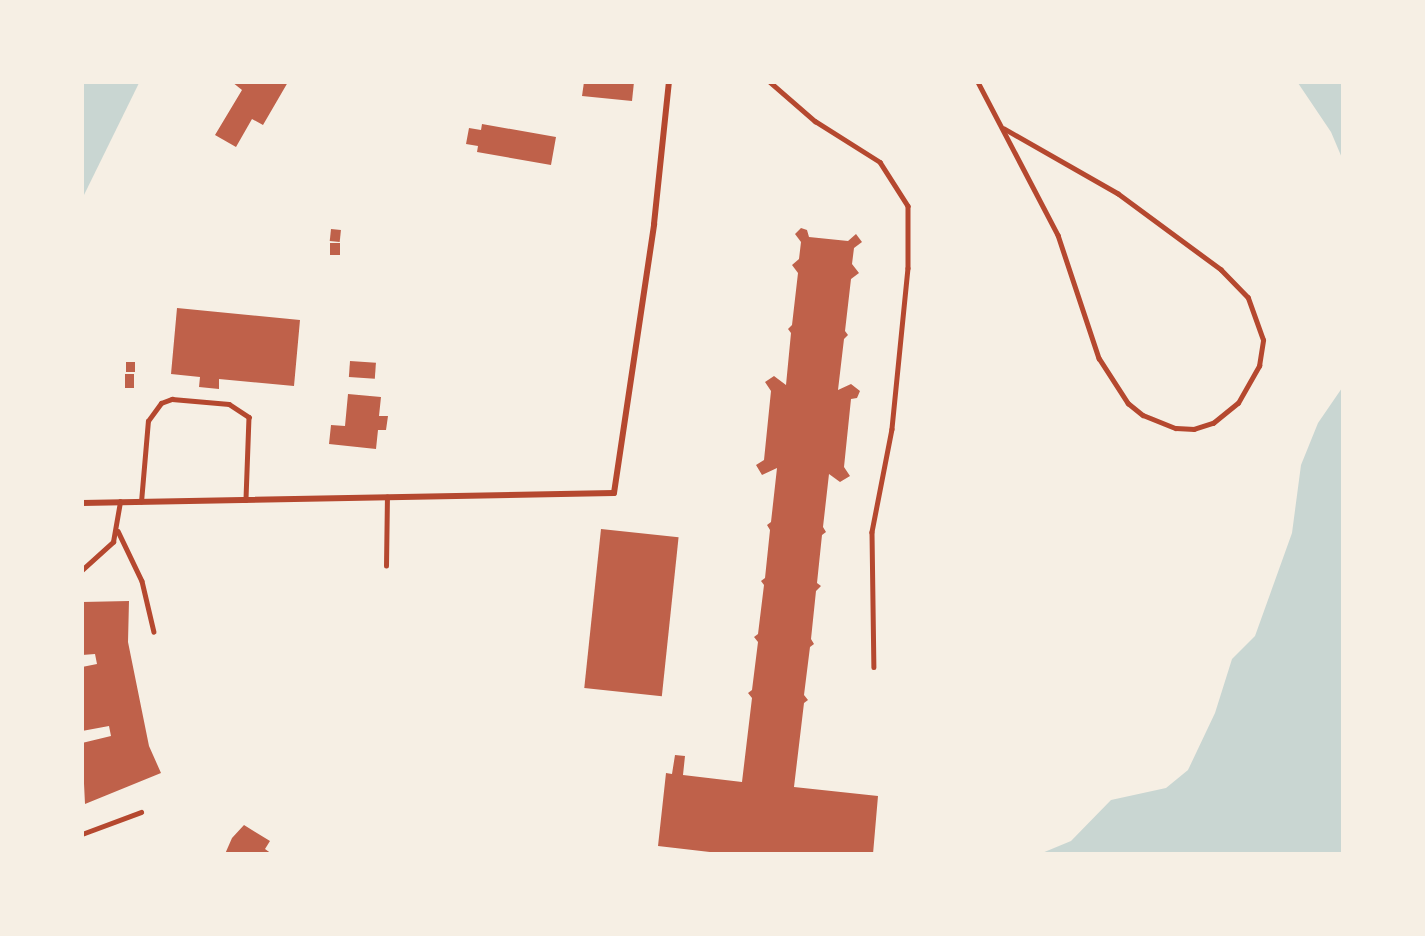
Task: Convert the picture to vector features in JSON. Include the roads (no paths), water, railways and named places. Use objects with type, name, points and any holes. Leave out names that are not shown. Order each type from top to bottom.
[{"type":"street","points":[[82,502],[614,493],[654,224],[669,82]]},
{"type":"lane","points":[[770,82],[815,121],[880,162],[908,206],[908,268],[892,429],[872,532],[874,667]]},
{"type":"lane","points":[[978,82],[1058,235],[1099,358],[1128,403],[1143,415],[1176,428],[1194,429],[1213,423],[1238,403],[1259,366],[1263,340],[1248,298],[1221,270],[1118,194],[1004,129]]},
{"type":"lane","points":[[141,502],[148,422],[161,403],[172,399],[230,404],[249,417],[246,500]]},
{"type":"lane","points":[[386,566],[387,497]]},
{"type":"lane","points":[[82,570],[106,551],[118,531],[120,502]]},
{"type":"lane","points":[[118,531],[142,581],[154,632]]},
{"type":"lane","points":[[82,834],[141,812]]}]
